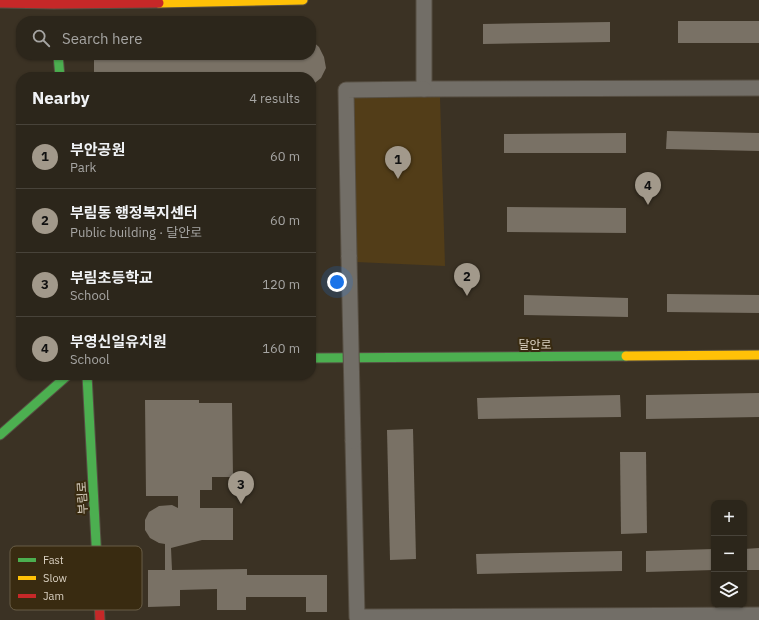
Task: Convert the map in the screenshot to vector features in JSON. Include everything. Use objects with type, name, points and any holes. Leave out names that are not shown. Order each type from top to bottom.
[{"type":"street","points":[[0,3],[304,0]]},
{"type":"street","points":[[424,0],[424,89]]},
{"type":"street","points":[[54,2],[55,15]]},
{"type":"street","points":[[58,60],[60,72]]},
{"type":"street","points":[[759,88],[346,90],[357,617],[759,615]]},
{"type":"street","name":"달안로","points":[[316,358],[759,355]]},
{"type":"street","points":[[0,435],[62,380]]},
{"type":"street","name":"부림로","points":[[87,380],[96,546]]},
{"type":"street","name":"부림로","points":[[99,610],[100,620]]},
{"type":"shaded area","points":[[352,95],[440,97],[445,266],[356,262]]},
{"type":"building","points":[[678,21],[759,21],[759,43],[678,43]]},
{"type":"building","points":[[610,22],[610,42],[483,44],[483,24]]},
{"type":"building","points":[[316,44],[324,57],[326,68],[321,78],[316,82],[316,72],[94,72],[94,60],[316,60]]},
{"type":"building","points":[[667,131],[759,133],[759,151],[666,149]]},
{"type":"building","points":[[626,133],[626,153],[504,153],[504,134]]},
{"type":"building","points":[[507,207],[626,208],[626,233],[507,232]]},
{"type":"building","points":[[667,294],[759,295],[759,313],[667,312]]},
{"type":"building","points":[[524,295],[628,298],[628,317],[524,315]]},
{"type":"building","points":[[759,393],[759,417],[646,419],[646,395]]},
{"type":"building","points":[[620,395],[621,417],[478,419],[477,398]]},
{"type":"building","points":[[145,400],[199,400],[199,403],[232,403],[233,477],[212,477],[212,490],[200,490],[200,508],[233,508],[233,540],[202,540],[171,548],[172,570],[247,569],[247,575],[327,575],[327,612],[306,612],[306,597],[246,597],[246,610],[217,610],[217,589],[180,590],[180,606],[148,607],[148,570],[165,570],[165,544],[159,543],[150,538],[145,530],[145,520],[149,512],[159,506],[172,505],[178,508],[178,496],[146,496]]},
{"type":"building","points":[[413,429],[416,559],[390,560],[387,430]]},
{"type":"building","points":[[620,452],[646,452],[647,533],[621,534]]},
{"type":"building","points":[[759,548],[759,570],[747,570],[747,549]]},
{"type":"building","points":[[711,549],[711,570],[646,572],[646,551]]},
{"type":"building","points":[[622,551],[622,571],[477,574],[476,554]]},
{"type":"traffic: fast","points":[[58,60],[60,72]]},
{"type":"traffic: fast","points":[[316,358],[626,356]]},
{"type":"traffic: fast","points":[[0,435],[62,380]]},
{"type":"traffic: fast","points":[[87,380],[96,546]]},
{"type":"traffic: slow","points":[[159,3],[303,0]]},
{"type":"traffic: slow","points":[[626,356],[759,355]]},
{"type":"traffic: jam","points":[[0,3],[159,3]]},
{"type":"traffic: jam","points":[[99,610],[100,620]]},
{"type":"place","name":"부안공원","points":[[398,179]]},
{"type":"place","name":"부영신일유치원","points":[[648,205]]},
{"type":"place","name":"부림동 행정복지센터","points":[[467,296]]},
{"type":"place","name":"부림초등학교","points":[[241,504]]}]
